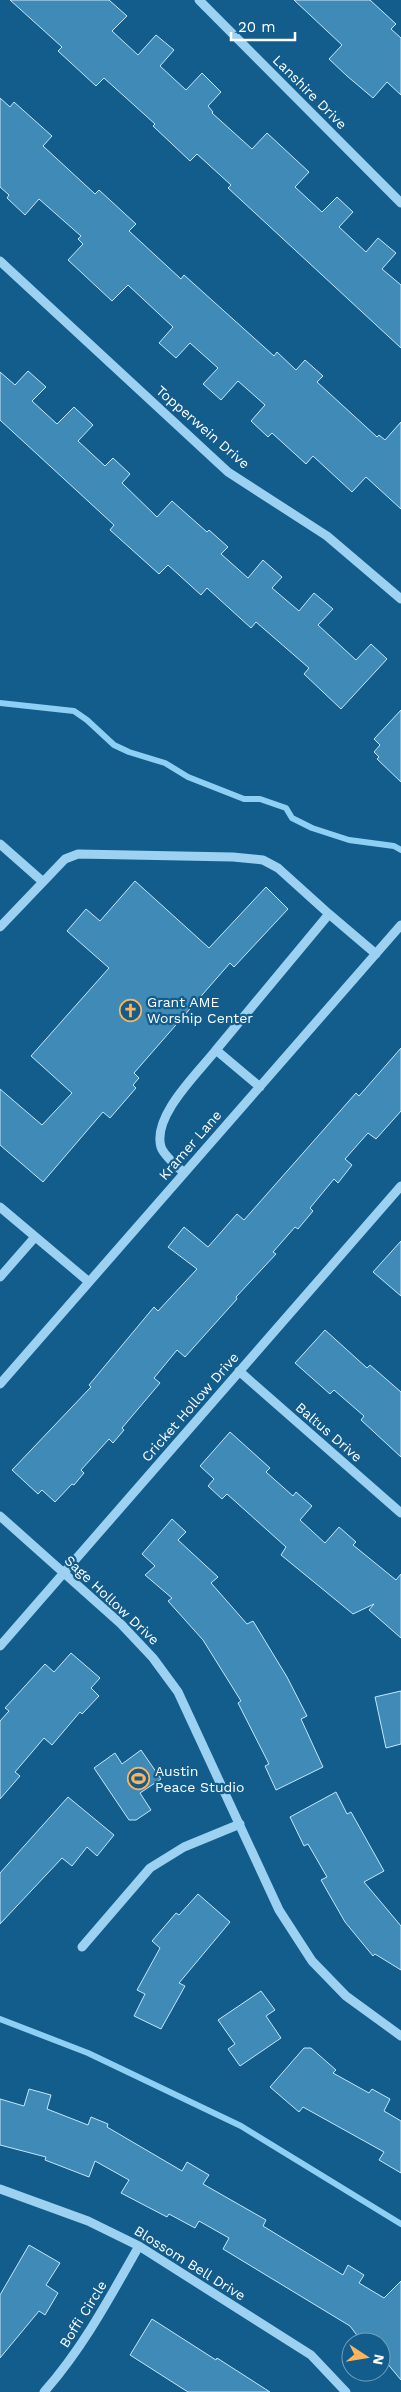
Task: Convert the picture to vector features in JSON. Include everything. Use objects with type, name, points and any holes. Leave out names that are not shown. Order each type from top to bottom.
[{"type":"street","name":"Lanshire Drive","points":[[199,0],[401,203]]},
{"type":"street","name":"Topperwein Drive","points":[[0,261],[228,472],[327,536],[401,599]]},
{"type":"street","points":[[0,844],[42,881]]},
{"type":"street","points":[[0,927],[64,859],[78,854],[233,857],[263,860],[278,868],[376,954]]},
{"type":"street","points":[[184,1173],[162,1149],[159,1132],[165,1115],[216,1050],[329,914]]},
{"type":"street","name":"Kramer Lane","points":[[0,1384],[401,924]]},
{"type":"street","points":[[216,1050],[260,1087]]},
{"type":"street","name":"Cricket Hollow Drive","points":[[0,1646],[401,1186]]},
{"type":"street","points":[[0,1207],[89,1282]]},
{"type":"street","points":[[0,1277],[35,1237]]},
{"type":"street","name":"Baltus Drive","points":[[239,1371],[401,1513]]},
{"type":"street","name":"Sage Hollow Drive","points":[[0,1516],[121,1624],[153,1658],[178,1692],[279,1910],[312,1961],[346,1996],[401,2036]]},
{"type":"street","points":[[82,1947],[150,1868],[184,1847],[240,1824]]},
{"type":"street","name":"Blossom Bell Drive","points":[[0,2189],[88,2221],[139,2246],[311,2356],[346,2392]]},
{"type":"street","name":"Boffi Circle","points":[[44,2392],[66,2367],[102,2311],[139,2246]]},
{"type":"building","points":[[10,0],[109,0],[127,16],[112,31],[138,55],[156,35],[174,50],[160,66],[186,90],[202,73],[221,92],[208,106],[212,113],[252,149],[267,133],[309,172],[295,187],[322,212],[337,197],[353,212],[339,227],[366,252],[378,238],[396,253],[382,269],[401,285],[401,348],[228,188],[231,185],[197,154],[190,161],[153,126],[155,124],[104,78],[96,86],[58,51],[62,47]]},
{"type":"building","points":[[294,0],[370,0],[396,24],[391,29],[401,38],[401,95],[387,82],[373,98],[347,76],[329,59],[342,45]]},
{"type":"building","points":[[0,98],[10,107],[14,102],[52,136],[43,146],[95,194],[99,190],[136,224],[129,231],[181,279],[184,275],[274,356],[277,352],[296,370],[305,360],[323,376],[317,382],[377,437],[379,435],[385,440],[401,422],[401,509],[366,477],[352,492],[313,456],[306,464],[272,433],[268,437],[251,421],[265,405],[238,381],[221,400],[203,384],[218,368],[190,343],[176,358],[159,343],[173,327],[128,285],[112,301],[68,260],[83,244],[78,239],[81,236],[39,199],[25,215],[7,198],[9,195],[0,187]]},
{"type":"building","points":[[28,371],[46,387],[32,401],[57,424],[74,407],[93,425],[78,441],[105,466],[113,458],[130,474],[122,483],[157,517],[172,501],[207,532],[209,530],[228,547],[221,554],[248,578],[263,560],[282,577],[272,588],[299,611],[314,593],[333,609],[318,625],[356,660],[371,644],[387,659],[341,709],[304,674],[309,668],[256,622],[251,628],[207,588],[201,595],[168,565],[159,574],[110,530],[114,525],[0,420],[0,372],[15,385]]},
{"type":"building","points":[[401,710],[401,782],[377,759],[379,757],[374,752],[380,745],[374,739]]},
{"type":"building","name":"Grant AME Worship Center","points":[[135,881],[209,948],[266,887],[288,909],[234,967],[230,963],[134,1073],[139,1078],[133,1085],[136,1088],[110,1118],[103,1112],[43,1182],[0,1145],[0,1089],[42,1125],[72,1093],[31,1056],[109,968],[67,931],[86,909],[100,921]]},
{"type":"building","points":[[401,1048],[401,1111],[376,1139],[368,1133],[345,1159],[352,1165],[338,1183],[334,1179],[310,1208],[313,1211],[298,1229],[295,1227],[273,1252],[276,1254],[236,1297],[237,1299],[185,1357],[177,1350],[154,1378],[160,1383],[122,1428],[124,1430],[113,1443],[109,1439],[81,1470],[84,1473],[74,1485],[72,1484],[55,1502],[42,1490],[38,1494],[12,1470],[91,1387],[89,1385],[154,1307],[158,1311],[197,1269],[168,1247],[184,1227],[208,1247],[237,1214],[244,1220],[356,1093],[359,1096]]},
{"type":"building","points":[[401,1241],[401,1296],[373,1272]]},
{"type":"building","points":[[325,1330],[367,1368],[370,1365],[401,1392],[401,1457],[361,1420],[364,1416],[334,1390],[330,1394],[295,1363]]},
{"type":"building","points":[[230,1432],[270,1468],[266,1472],[293,1496],[296,1492],[312,1506],[300,1520],[325,1543],[339,1527],[356,1542],[353,1545],[396,1580],[401,1574],[401,1638],[369,1610],[374,1604],[353,1614],[281,1555],[286,1547],[227,1494],[222,1499],[208,1486],[214,1479],[200,1466]]},
{"type":"building","points":[[172,1519],[186,1532],[178,1540],[218,1577],[211,1583],[247,1624],[253,1621],[287,1677],[307,1716],[301,1719],[323,1767],[276,1790],[265,1766],[269,1764],[238,1703],[241,1701],[203,1640],[168,1601],[172,1598],[145,1575],[155,1566],[142,1554]]},
{"type":"building","points":[[71,1653],[100,1678],[91,1688],[99,1696],[82,1714],[80,1712],[52,1745],[44,1738],[15,1772],[20,1776],[0,1799],[0,1721],[9,1711],[5,1708],[45,1664],[54,1672]]},
{"type":"building","points":[[401,1691],[401,1744],[386,1748],[375,1697]]},
{"type":"building","points":[[141,1750],[161,1779],[140,1793],[151,1810],[136,1820],[129,1820],[94,1768],[115,1753],[122,1764]]},
{"type":"building","points":[[336,1792],[347,1814],[351,1812],[384,1871],[364,1882],[401,1926],[401,1970],[375,1954],[373,1956],[345,1922],[321,1880],[327,1877],[308,1844],[304,1846],[290,1817]]},
{"type":"building","points":[[68,1797],[114,1835],[97,1856],[87,1847],[72,1866],[62,1858],[0,1924],[0,1873]]},
{"type":"building","points":[[198,1894],[230,1922],[179,1983],[185,1986],[161,2029],[134,2016],[145,1994],[137,1990],[160,1948],[152,1941],[176,1913],[179,1915]]},
{"type":"building","points":[[261,1991],[275,2010],[266,2016],[281,2038],[240,2066],[228,2049],[235,2044],[218,2020]]},
{"type":"building","points":[[304,2048],[311,2048],[336,2070],[333,2073],[369,2093],[372,2089],[390,2099],[384,2111],[401,2121],[401,2173],[379,2160],[384,2152],[303,2107],[299,2112],[270,2087]]},
{"type":"building","points":[[29,2089],[51,2095],[47,2109],[88,2125],[91,2117],[108,2124],[107,2127],[182,2171],[187,2162],[209,2175],[203,2184],[266,2220],[263,2226],[343,2275],[348,2265],[364,2275],[359,2283],[384,2298],[401,2281],[401,2380],[391,2368],[391,2332],[354,2332],[350,2326],[223,2249],[229,2238],[199,2221],[195,2228],[169,2214],[167,2217],[121,2193],[129,2180],[95,2161],[89,2177],[45,2160],[46,2157],[0,2145],[0,2099],[24,2106]]},
{"type":"building","points":[[29,2245],[60,2263],[46,2285],[58,2293],[45,2315],[39,2311],[0,2358],[0,2295]]},
{"type":"building","points":[[152,2319],[270,2392],[188,2392],[130,2355]]},
{"type":"waterway","points":[[0,703],[74,711],[87,720],[114,745],[129,752],[165,763],[188,777],[244,799],[260,799],[286,808],[292,818],[312,828],[349,840],[394,846],[401,850]]},
{"type":"waterway","points":[[0,2019],[88,2053],[241,2126],[401,2224]]},
{"type":"place","name":"Grant AME Worship Center","points":[[131,1010]]},
{"type":"place","name":"Austin Peace Studio","points":[[139,1779]]}]
